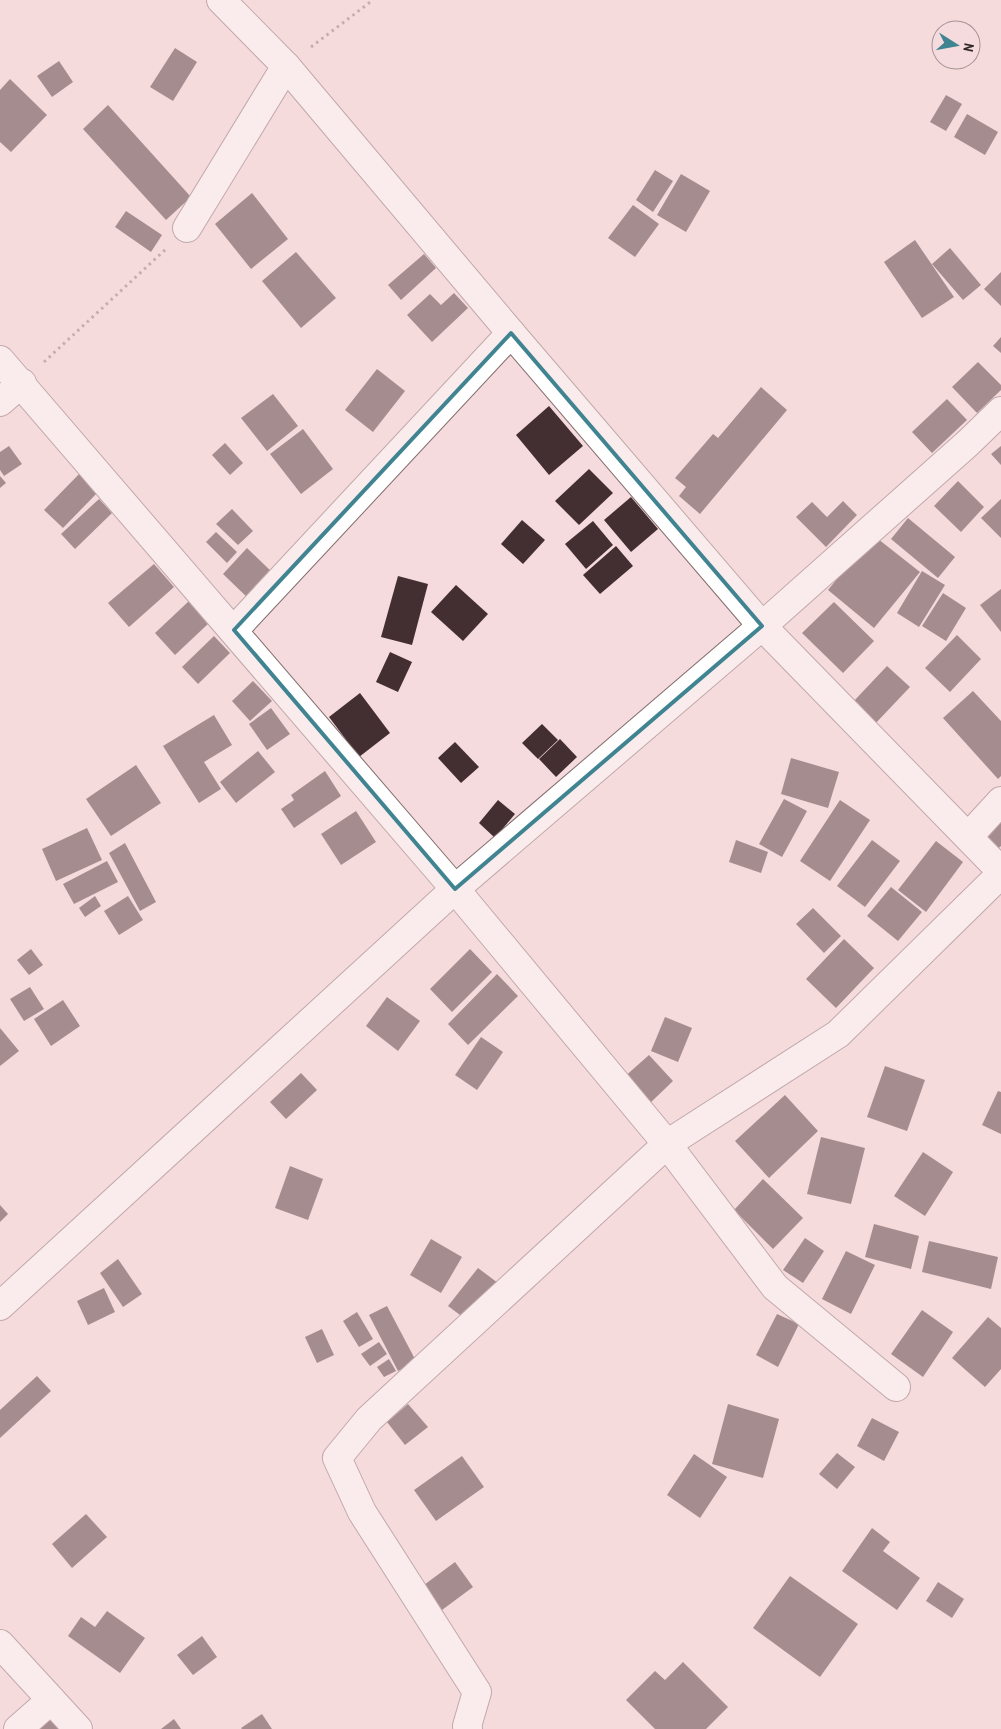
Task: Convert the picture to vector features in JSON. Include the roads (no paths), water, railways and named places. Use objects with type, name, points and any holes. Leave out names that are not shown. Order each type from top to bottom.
[{"type":"street","points":[[222,0],[286,66],[762,626],[1001,872],[838,1034],[666,1144],[368,1419],[337,1458],[362,1512],[478,1692],[467,1726],[468,1729]]},
{"type":"street","points":[[188,228],[286,66]]},
{"type":"street","points":[[234,630],[511,333]]},
{"type":"street","points":[[0,360],[22,383],[455,889],[666,1144],[775,1287],[896,1387]]},
{"type":"street","points":[[0,402],[22,383]]},
{"type":"street","points":[[0,1306],[455,889],[762,626],[968,443],[1001,411]]},
{"type":"street","points":[[968,837],[1001,801]]},
{"type":"street","points":[[0,1644],[78,1729]]},
{"type":"street","points":[[18,1729],[51,1700]]}]
